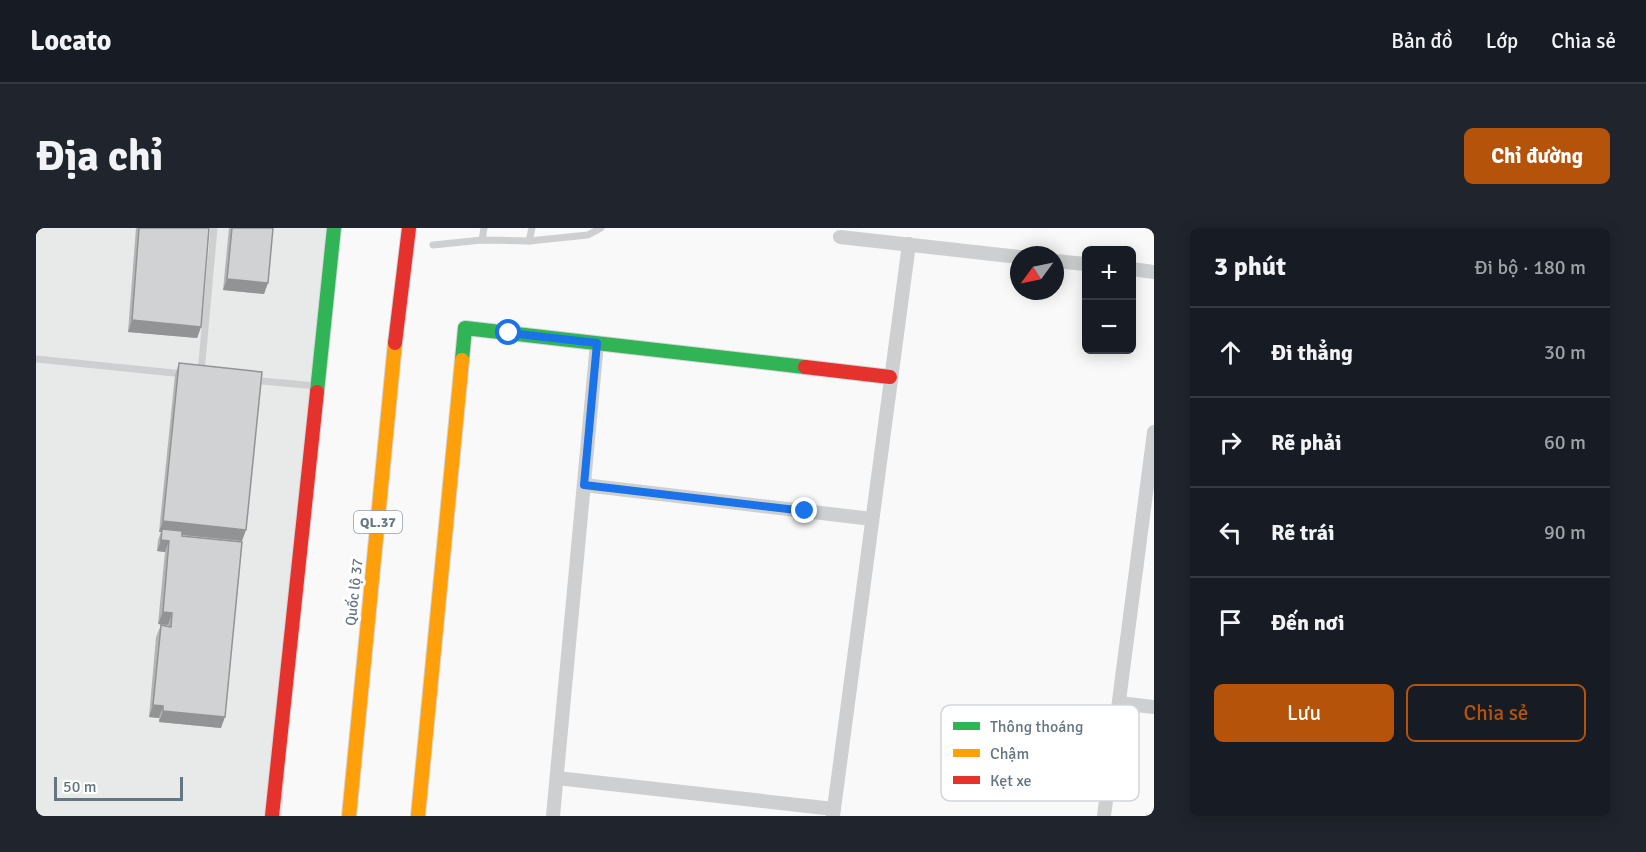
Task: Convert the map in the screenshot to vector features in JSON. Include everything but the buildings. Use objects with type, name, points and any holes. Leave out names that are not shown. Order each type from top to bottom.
[{"type":"main road","points":[[272,816],[334,228]]},
{"type":"main road","name":"Quốc lộ 37","points":[[349,816],[398,316],[409,228]]},
{"type":"main road","points":[[418,816],[465,328],[890,377]]},
{"type":"street","points":[[840,237],[1010,256]]},
{"type":"street","points":[[557,778],[833,812],[909,244]]},
{"type":"street","points":[[1064,262],[1082,264]]},
{"type":"street","points":[[1136,270],[1154,272]]},
{"type":"street","points":[[553,816],[597,343]]},
{"type":"street","points":[[1136,705],[1119,703],[1154,432]]},
{"type":"street","points":[[584,485],[872,519]]},
{"type":"street","points":[[1139,705],[1154,707]]},
{"type":"street","points":[[1104,816],[1106,801]]},
{"type":"lane","points":[[201,375],[214,228]]},
{"type":"lane","points":[[482,240],[484,228]]},
{"type":"lane","points":[[530,241],[532,228]]},
{"type":"lane","points":[[433,245],[482,240],[530,241],[588,235],[601,228]]},
{"type":"lane","points":[[36,359],[213,376]]},
{"type":"lane","points":[[248,380],[318,387]]},
{"type":"shaded area","points":[[36,228],[330,228],[310,389],[282,816],[36,816]]},
{"type":"traffic: fast","points":[[317,392],[334,228]]},
{"type":"traffic: fast","points":[[462,360],[465,328],[805,367]]},
{"type":"traffic: slow","points":[[349,816],[395,343]]},
{"type":"traffic: slow","points":[[418,816],[462,360]]},
{"type":"traffic: jam","points":[[395,343],[409,228]]},
{"type":"traffic: jam","points":[[805,367],[890,377]]},
{"type":"traffic: jam","points":[[272,816],[317,392]]},
{"type":"route","points":[[509,333],[597,343],[584,485],[805,511]]}]
